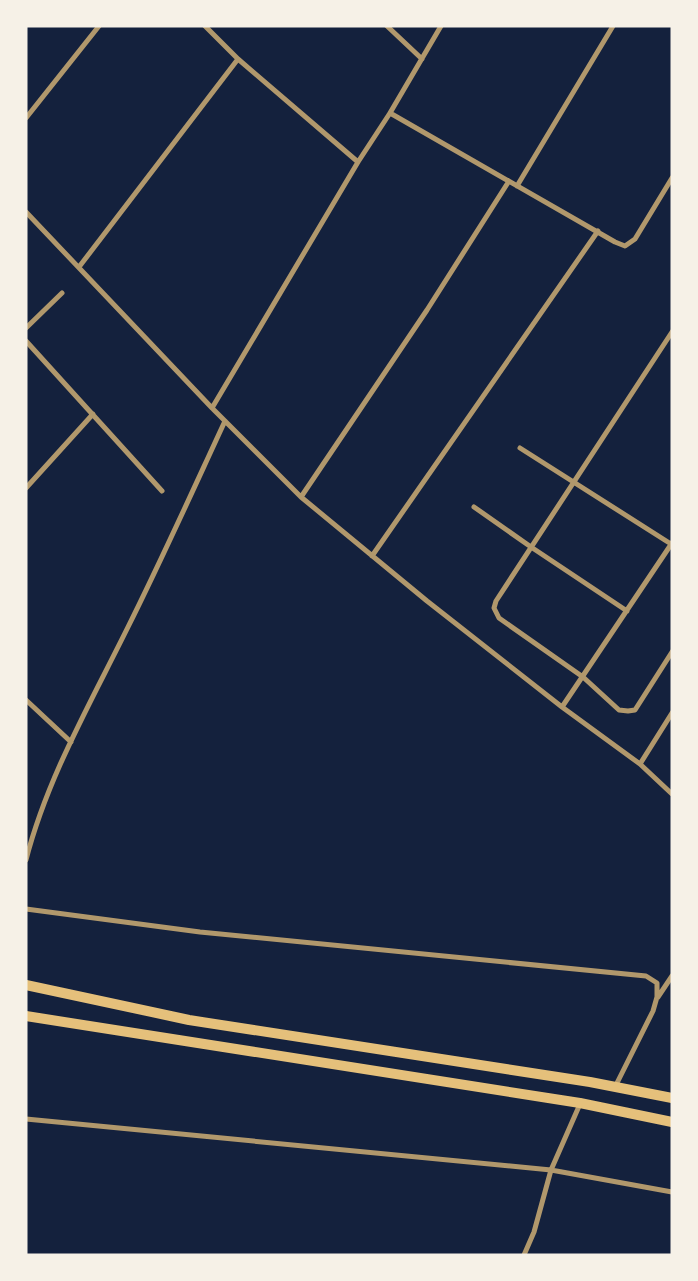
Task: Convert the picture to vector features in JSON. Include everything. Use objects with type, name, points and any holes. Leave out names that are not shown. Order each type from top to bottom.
[{"type":"main road","points":[[26,985],[189,1020],[614,1087],[672,1098]]},
{"type":"main road","points":[[26,1016],[580,1103],[672,1122]]},
{"type":"street","points":[[26,118],[99,26]]},
{"type":"street","points":[[205,26],[238,59],[358,162]]},
{"type":"street","points":[[386,26],[422,59]]},
{"type":"street","points":[[212,408],[441,26]]},
{"type":"street","points":[[517,186],[613,26]]},
{"type":"street","points":[[79,267],[238,59]]},
{"type":"street","points":[[390,113],[625,246],[635,239],[672,178]]},
{"type":"street","points":[[301,497],[427,310],[509,181]]},
{"type":"street","points":[[26,212],[212,408],[301,497],[562,708],[640,764],[672,794]]},
{"type":"street","points":[[372,556],[598,232]]},
{"type":"street","points":[[26,328],[62,293]]},
{"type":"street","points":[[672,332],[496,601],[494,608],[500,618],[583,678],[618,710],[628,712],[635,710],[672,652]]},
{"type":"street","points":[[26,341],[162,491]]},
{"type":"street","points":[[26,488],[93,414]]},
{"type":"street","points":[[26,860],[28,849],[70,742],[152,581],[225,420]]},
{"type":"street","points":[[520,448],[671,544],[562,708]]},
{"type":"street","points":[[474,507],[531,548],[627,611]]},
{"type":"street","points":[[26,700],[70,742]]},
{"type":"street","points":[[640,764],[672,713]]},
{"type":"street","points":[[26,909],[200,932],[646,976],[657,983],[657,997],[653,1011],[614,1087]]},
{"type":"street","points":[[657,997],[672,976]]},
{"type":"street","points":[[524,1255],[534,1232],[551,1170],[580,1103]]},
{"type":"street","points":[[26,1119],[551,1170],[672,1192]]}]
